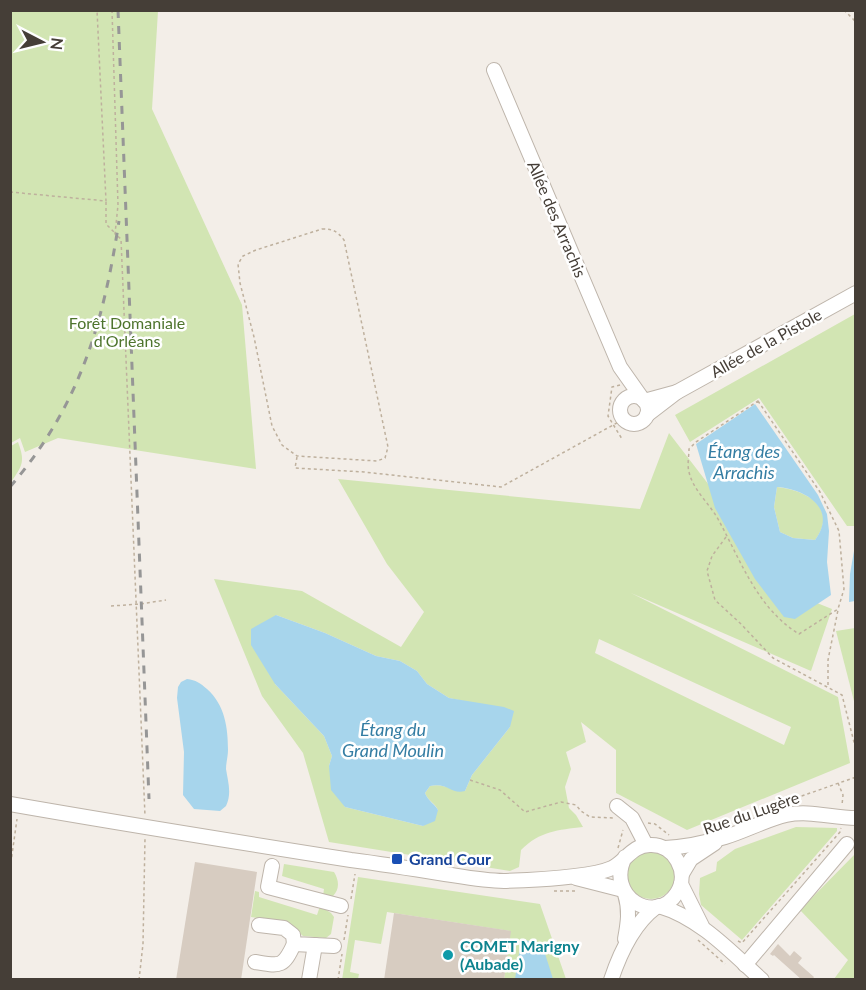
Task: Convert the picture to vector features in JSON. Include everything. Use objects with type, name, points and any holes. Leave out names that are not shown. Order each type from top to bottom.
[{"type":"street","name":"Allée des Arrachis","points":[[494,70],[620,367]]},
{"type":"street","name":"Allée de la Pistole","points":[[677,392],[855,293]]},
{"type":"street","points":[[620,367],[648,407],[647,415]]},
{"type":"street","points":[[620,367],[622,414],[630,424],[638,424],[677,392]]},
{"type":"street","points":[[622,414],[628,398],[636,397],[644,400],[677,392]]},
{"type":"street","points":[[10,804],[146,828],[501,881],[568,876],[613,867],[621,854],[646,845],[665,848],[674,854],[680,863],[681,879],[699,933]]},
{"type":"street","points":[[618,812],[632,818],[646,845]]},
{"type":"street","name":"Rue du Lugère","points":[[665,848],[724,837],[785,815],[817,813],[839,818],[855,818]]},
{"type":"street","name":"Rue du Lugère","points":[[681,879],[691,859],[724,837]]},
{"type":"street","points":[[745,964],[846,844]]},
{"type":"street","points":[[621,854],[619,873],[628,905],[628,920],[622,951]]},
{"type":"street","points":[[272,866],[268,887],[346,908]]},
{"type":"street","points":[[568,876],[624,892],[639,905],[671,909],[699,933],[745,964],[762,980]]},
{"type":"street","points":[[610,980],[622,951],[644,916],[657,906],[672,899],[681,879]]},
{"type":"street","points":[[255,963],[277,965],[286,961],[294,944],[293,935],[284,928],[259,925]]},
{"type":"street","points":[[294,944],[334,946]]},
{"type":"street","points":[[309,980],[315,945]]},
{"type":"path","points":[[97,10],[106,224],[121,239],[146,828],[143,854],[143,944],[139,980]]},
{"type":"path","points":[[112,10],[118,205],[115,234]]},
{"type":"path","points":[[844,10],[855,22]]},
{"type":"path","points":[[10,192],[106,201]]},
{"type":"path","points":[[322,229],[332,229],[344,240],[388,447],[385,458],[377,461],[297,456],[282,445],[272,426],[240,284],[238,264],[243,256],[256,250],[322,229]]},
{"type":"path","points":[[828,687],[828,660],[844,589],[839,531],[820,492],[758,401],[689,449],[688,471],[694,484],[713,511],[748,578],[782,623],[800,634],[838,609]]},
{"type":"path","points":[[297,456],[295,468],[364,472],[501,487],[622,414]]},
{"type":"path","points":[[726,537],[712,556],[707,572],[715,600],[773,658],[842,695],[855,750]]},
{"type":"path","points":[[111,606],[166,600]]},
{"type":"path","name":"Rue du Lugère","points":[[775,805],[855,777]]},
{"type":"path","points":[[470,780],[500,790],[525,812],[561,802],[576,805],[581,812],[590,817],[618,812]]},
{"type":"path","points":[[838,783],[843,795],[842,810]]},
{"type":"path","name":"Rue du Lugère","points":[[704,830],[754,813]]},
{"type":"path","points":[[10,868],[17,818]]},
{"type":"path","points":[[650,822],[676,837]]},
{"type":"path","points":[[737,940],[742,943],[840,831],[841,825]]},
{"type":"path","points":[[621,854],[624,828]]},
{"type":"path","points":[[338,980],[346,908],[355,872]]},
{"type":"path","points":[[699,933],[725,964]]},
{"type":"green space","name":"Forêt Domaniale d'Orléans","points":[[11,10],[158,11],[152,109],[242,305],[256,469],[58,438],[25,452],[20,438],[11,443]]},
{"type":"green space","points":[[855,314],[856,526],[847,526],[759,398],[690,442],[675,415]]},
{"type":"green space","points":[[669,433],[792,593],[832,609],[811,671],[631,593],[838,697],[850,763],[687,830],[616,793],[616,750],[581,722],[586,742],[566,752],[571,769],[565,787],[569,808],[583,827],[557,831],[535,839],[521,850],[519,867],[510,871],[329,842],[303,753],[262,696],[214,579],[302,591],[401,647],[424,612],[387,564],[338,479],[640,509]],"holes":[[[276,615],[325,633],[376,656],[400,661],[417,671],[427,684],[449,698],[483,705],[510,727],[472,775],[465,791],[430,786],[425,793],[438,810],[423,826],[345,807],[329,766],[332,756],[324,736],[275,684]],[[599,639],[791,727],[784,745],[595,653]]]},
{"type":"green space","points":[[18,442],[22,463],[11,482],[11,446]]},
{"type":"green space","points":[[777,487],[799,492],[816,503],[823,519],[815,540],[793,538],[780,532],[774,507]]},
{"type":"green space","points":[[856,628],[855,705],[836,631]]},
{"type":"green space","points":[[796,827],[837,828],[837,831],[742,940],[701,905],[700,878],[716,871],[717,862],[735,849]]},
{"type":"green space","points":[[646,851],[656,851],[671,861],[675,875],[671,889],[665,895],[656,899],[646,899],[631,889],[627,880],[627,870],[637,855]]},
{"type":"green space","points":[[855,854],[855,979],[834,979],[848,960],[800,910]]},
{"type":"green space","points":[[284,864],[334,872],[338,881],[337,890],[333,896],[323,896],[324,889],[282,876]]},
{"type":"green space","points":[[358,877],[540,904],[566,979],[504,979],[510,931],[387,912],[381,944],[355,940],[350,972],[359,974],[358,979],[342,980]]},
{"type":"green space","points":[[255,891],[259,892],[259,897],[317,915],[320,906],[334,917],[331,934],[326,938],[303,936],[287,922],[251,917]]},
{"type":"water","name":"Étang des Arrachis","points":[[755,404],[818,495],[827,514],[829,531],[827,562],[831,595],[795,619],[784,617],[755,579],[715,508],[696,444]],"holes":[[[777,487],[808,496],[821,510],[823,519],[815,540],[793,538],[780,532],[774,507]]]},
{"type":"water","points":[[855,545],[855,601],[849,602],[850,574]]},
{"type":"water","name":"Étang du Grand Moulin","points":[[276,615],[325,633],[376,656],[400,661],[417,671],[427,684],[449,698],[504,707],[514,711],[510,727],[472,775],[465,791],[460,792],[436,785],[430,786],[425,793],[438,810],[435,821],[423,826],[345,807],[331,790],[329,766],[332,756],[324,736],[275,684],[251,645],[251,629]]},
{"type":"water","points":[[187,679],[198,682],[213,695],[222,710],[226,725],[228,752],[226,769],[229,792],[226,806],[220,811],[194,809],[183,795],[184,752],[177,698],[178,687]]},
{"type":"water","points":[[525,940],[542,944],[553,979],[515,979],[521,942]]},
{"type":"building","points":[[195,862],[257,872],[241,980],[176,980]]},
{"type":"building","name":"COMET Marigny (Aubade)","points":[[394,913],[511,931],[504,980],[384,980]]},
{"type":"building","points":[[778,944],[790,956],[794,951],[802,958],[798,963],[814,977],[812,980],[802,980],[770,954]]},
{"type":"railway","points":[[118,10],[149,799]]},
{"type":"railway","points":[[10,487],[54,425],[85,362],[105,295],[119,221]]},
{"type":"place","name":"Grand Cour","points":[[397,859]]},
{"type":"place","name":"COMET Marigny (Aubade)","points":[[448,955]]}]
